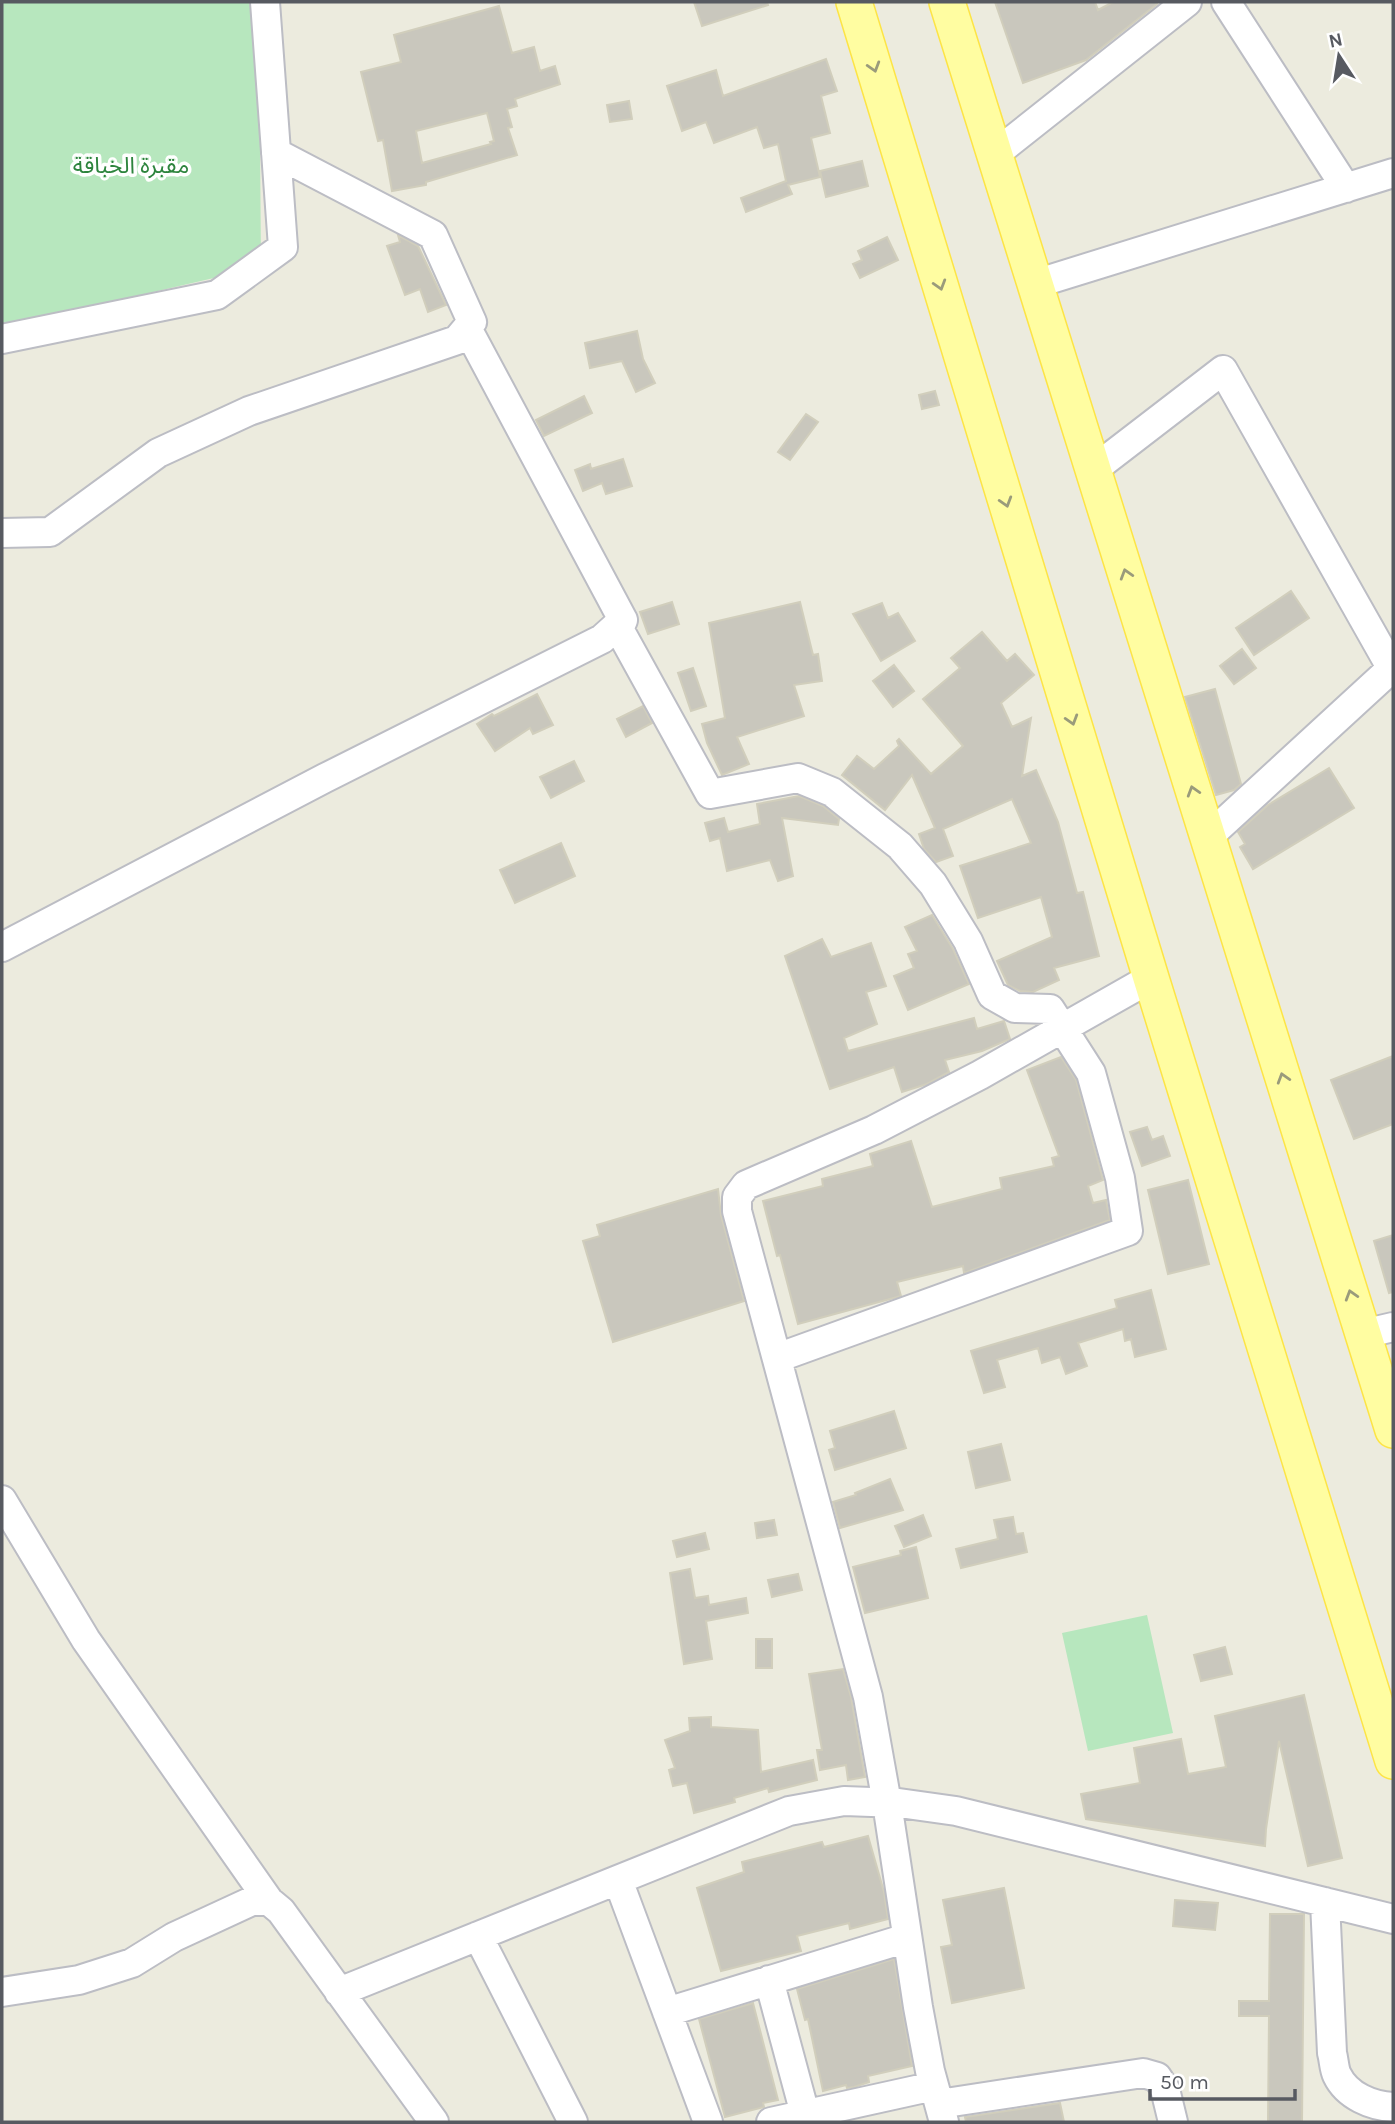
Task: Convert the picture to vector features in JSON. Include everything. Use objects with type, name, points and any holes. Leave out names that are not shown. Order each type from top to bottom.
[{"type":"main road","points":[[854,2],[1393,1761]]},
{"type":"main road","points":[[947,2],[1208,837],[1378,1330],[1393,1430]]},
{"type":"street","points":[[2,339],[217,295],[283,247],[265,2]]},
{"type":"street","points":[[995,154],[1187,2]]},
{"type":"street","points":[[1226,2],[1346,188]]},
{"type":"street","points":[[2,533],[50,532],[158,453],[249,411],[457,341],[472,322],[433,235],[276,153]]},
{"type":"street","points":[[1035,284],[1393,173]]},
{"type":"street","points":[[467,328],[623,620]]},
{"type":"street","points":[[1093,470],[1223,370],[1392,668],[1208,837]]},
{"type":"street","points":[[2,947],[325,778],[601,639],[623,620]]},
{"type":"street","points":[[623,620],[619,629],[710,794],[798,778],[832,792],[900,846],[933,884],[968,940],[992,995],[1015,1008],[1050,1009],[1091,1073],[1120,1178],[1128,1231],[777,1358]]},
{"type":"street","points":[[939,2104],[918,2007],[868,1697],[737,1211],[737,1196],[746,1185],[874,1130],[980,1075],[1151,978]]},
{"type":"street","points":[[2,1500],[86,1640],[269,1902],[281,1911],[434,2122]]},
{"type":"street","points":[[339,1992],[789,1811],[844,1801],[887,1802],[956,1811],[1393,1919]]},
{"type":"street","points":[[618,1880],[708,2122]]},
{"type":"street","points":[[2,1992],[79,1980],[132,1963],[174,1937],[216,1917],[252,1901],[269,1902]]},
{"type":"street","points":[[1325,1902],[1332,2053],[1337,2075],[1350,2091],[1364,2101],[1393,2107]]},
{"type":"street","points":[[478,1936],[573,2122]]},
{"type":"street","points":[[667,2011],[907,1938]]},
{"type":"street","points":[[769,1980],[805,2114]]},
{"type":"street","points":[[771,2122],[805,2114],[939,2104],[1143,2073],[1157,2077],[1165,2089],[1172,2122]]},
{"type":"green space","name":"مقبرة الخباقة","points":[[2,2],[250,2],[260,142],[261,267],[2,327]]},
{"type":"green space","points":[[1147,1615],[1173,1733],[1088,1751],[1062,1633]]},
{"type":"building","points":[[694,2],[767,2],[768,5],[702,26]]},
{"type":"building","points":[[995,2],[1095,2],[1098,10],[1113,2],[1157,4],[1086,60],[1023,83]]},
{"type":"building","points":[[499,6],[512,53],[534,47],[540,71],[555,66],[560,84],[515,99],[517,106],[507,109],[512,127],[508,128],[517,155],[426,182],[426,185],[392,191],[383,140],[378,141],[361,72],[401,62],[394,35]],"holes":[[[487,113],[494,141],[422,163],[416,131]]]},
{"type":"building","points":[[826,59],[837,91],[821,96],[830,133],[811,138],[820,177],[788,185],[792,194],[746,212],[741,198],[786,181],[778,144],[764,148],[757,127],[714,143],[706,122],[682,131],[667,86],[716,70],[723,96]]},
{"type":"building","points":[[629,101],[632,119],[610,122],[607,105]]},
{"type":"building","points":[[862,161],[868,186],[826,197],[820,171]]},
{"type":"building","points":[[398,235],[418,246],[446,305],[428,312],[420,289],[405,295],[387,246],[400,242]]},
{"type":"building","points":[[887,237],[898,260],[860,278],[853,264],[862,260],[858,251]]},
{"type":"building","points":[[637,331],[643,359],[655,383],[636,392],[622,361],[590,368],[585,343]]},
{"type":"building","points":[[935,391],[939,405],[922,409],[919,395]]},
{"type":"building","points":[[584,396],[592,413],[544,436],[536,420]]},
{"type":"building","points":[[806,414],[818,422],[790,460],[778,452]]},
{"type":"building","points":[[623,459],[632,486],[606,494],[602,483],[583,491],[575,470],[590,464],[591,469]]},
{"type":"building","points":[[1291,591],[1309,618],[1254,655],[1236,628]]},
{"type":"building","points":[[672,602],[679,624],[648,634],[640,612]]},
{"type":"building","points":[[800,602],[813,655],[818,654],[822,681],[794,685],[804,716],[737,737],[749,764],[722,775],[707,743],[702,724],[725,718],[709,623]]},
{"type":"building","points":[[882,603],[888,618],[898,613],[915,641],[881,661],[853,614]]},
{"type":"building","points":[[982,632],[1007,661],[1015,654],[1034,675],[1001,703],[1012,727],[1031,718],[1022,776],[1036,770],[1058,822],[1077,893],[1083,892],[1099,956],[1054,968],[1059,980],[1033,992],[1020,991],[1008,985],[997,961],[1052,937],[1041,897],[978,918],[960,866],[1031,843],[1012,799],[943,829],[953,856],[936,862],[924,849],[919,834],[935,828],[912,775],[885,810],[842,775],[857,756],[874,769],[899,746],[899,739],[931,774],[963,746],[923,699],[960,668],[951,658]]},
{"type":"building","points":[[1242,649],[1256,668],[1234,684],[1220,666]]},
{"type":"building","points":[[894,665],[914,691],[893,707],[873,681]]},
{"type":"building","points":[[693,668],[706,706],[691,711],[678,673]]},
{"type":"building","points":[[1215,689],[1241,784],[1234,790],[1216,795],[1185,697]]},
{"type":"building","points":[[537,694],[553,725],[533,734],[530,728],[495,751],[477,724],[492,714],[494,716]]},
{"type":"building","points":[[643,706],[652,723],[626,737],[617,719]]},
{"type":"building","points":[[574,761],[584,781],[551,798],[540,777]]},
{"type":"building","points":[[1329,768],[1354,808],[1253,869],[1240,847],[1245,844],[1238,832],[1268,805]]},
{"type":"building","points":[[799,796],[823,806],[839,819],[838,825],[782,818],[793,876],[778,881],[770,860],[727,871],[720,838],[710,841],[705,823],[724,818],[728,832],[760,824],[757,804]]},
{"type":"building","points":[[561,843],[575,876],[515,903],[500,870]]},
{"type":"building","points":[[932,915],[953,949],[969,984],[908,1010],[894,976],[914,968],[908,954],[917,951],[905,927]]},
{"type":"building","points":[[822,939],[831,957],[871,943],[886,986],[866,992],[877,1024],[844,1038],[848,1051],[974,1018],[977,1029],[1004,1021],[1010,1039],[982,1051],[945,1060],[949,1072],[927,1084],[902,1092],[894,1067],[830,1089],[785,956]]},
{"type":"building","points":[[1393,1056],[1393,1124],[1354,1139],[1331,1080]]},
{"type":"building","points":[[1061,1057],[1076,1080],[1103,1180],[1088,1186],[1093,1203],[1106,1200],[1110,1220],[964,1273],[963,1266],[897,1282],[901,1296],[798,1324],[763,1201],[823,1186],[822,1179],[873,1166],[870,1154],[911,1141],[932,1207],[1002,1189],[1000,1178],[1054,1166],[1052,1158],[1059,1156],[1027,1070]]},
{"type":"building","points":[[1147,1127],[1152,1140],[1163,1136],[1170,1156],[1142,1166],[1130,1132]]},
{"type":"building","points":[[1188,1180],[1209,1264],[1168,1274],[1148,1190]]},
{"type":"building","points":[[718,1189],[721,1215],[744,1301],[613,1342],[583,1241],[600,1236],[597,1225]]},
{"type":"building","points":[[1393,1235],[1393,1292],[1389,1293],[1374,1241]]},
{"type":"building","points":[[1151,1290],[1166,1349],[1135,1357],[1131,1339],[1125,1341],[1123,1329],[1078,1343],[1087,1366],[1066,1374],[1060,1357],[1042,1363],[1038,1348],[997,1360],[1005,1387],[984,1393],[971,1351],[1117,1308],[1115,1300]]},
{"type":"building","points":[[894,1411],[906,1448],[835,1470],[829,1450],[835,1448],[830,1431]]},
{"type":"building","points":[[1001,1444],[1010,1480],[976,1488],[968,1452]]},
{"type":"building","points":[[890,1479],[903,1510],[840,1528],[833,1502],[856,1495],[855,1493]]},
{"type":"building","points":[[923,1515],[931,1536],[904,1547],[895,1526]]},
{"type":"building","points":[[1013,1517],[1016,1534],[1023,1533],[1027,1552],[961,1568],[956,1549],[998,1539],[994,1520]]},
{"type":"building","points":[[774,1520],[777,1535],[757,1538],[755,1523]]},
{"type":"building","points":[[705,1533],[709,1549],[677,1557],[673,1541]]},
{"type":"building","points":[[916,1547],[928,1598],[865,1613],[853,1567],[901,1555],[900,1551]]},
{"type":"building","points":[[690,1569],[695,1598],[708,1596],[709,1605],[746,1598],[748,1613],[706,1621],[712,1659],[684,1664],[670,1573]]},
{"type":"building","points":[[798,1574],[802,1590],[772,1597],[768,1580]]},
{"type":"building","points":[[756,1639],[772,1639],[772,1668],[756,1668]]},
{"type":"building","points":[[1225,1647],[1232,1674],[1201,1681],[1194,1655]]},
{"type":"building","points":[[843,1669],[851,1697],[865,1777],[848,1780],[846,1765],[820,1770],[817,1750],[822,1750],[809,1674]]},
{"type":"building","points":[[1304,1695],[1342,1858],[1308,1866],[1279,1741],[1265,1846],[1086,1819],[1081,1794],[1140,1783],[1134,1748],[1181,1739],[1188,1774],[1226,1767],[1215,1716]]},
{"type":"building","points":[[711,1717],[711,1727],[758,1730],[761,1772],[813,1760],[817,1780],[769,1792],[768,1788],[734,1798],[735,1802],[694,1813],[687,1783],[673,1786],[669,1770],[675,1768],[665,1740],[690,1731],[689,1718]]},
{"type":"building","points":[[868,1836],[884,1892],[888,1919],[850,1929],[849,1923],[797,1936],[801,1951],[721,1971],[697,1888],[744,1872],[742,1862],[822,1842],[824,1847]]},
{"type":"building","points":[[1004,1888],[1024,1988],[952,2003],[941,1947],[952,1945],[943,1900]]},
{"type":"building","points":[[1175,1900],[1218,1903],[1215,1930],[1173,1926]]},
{"type":"building","points":[[1270,1914],[1304,1914],[1302,2122],[1268,2122],[1269,2016],[1239,2016],[1239,2001],[1269,2001]]},
{"type":"building","points":[[894,1959],[912,2066],[868,2076],[869,2082],[854,2087],[847,2088],[846,2085],[823,2091],[808,2019],[805,2020],[797,1989]]},
{"type":"building","points":[[753,2003],[778,2100],[763,2103],[764,2107],[725,2117],[699,2019]]},
{"type":"building","points":[[1060,2103],[1064,2122],[966,2122],[965,2117]]}]
